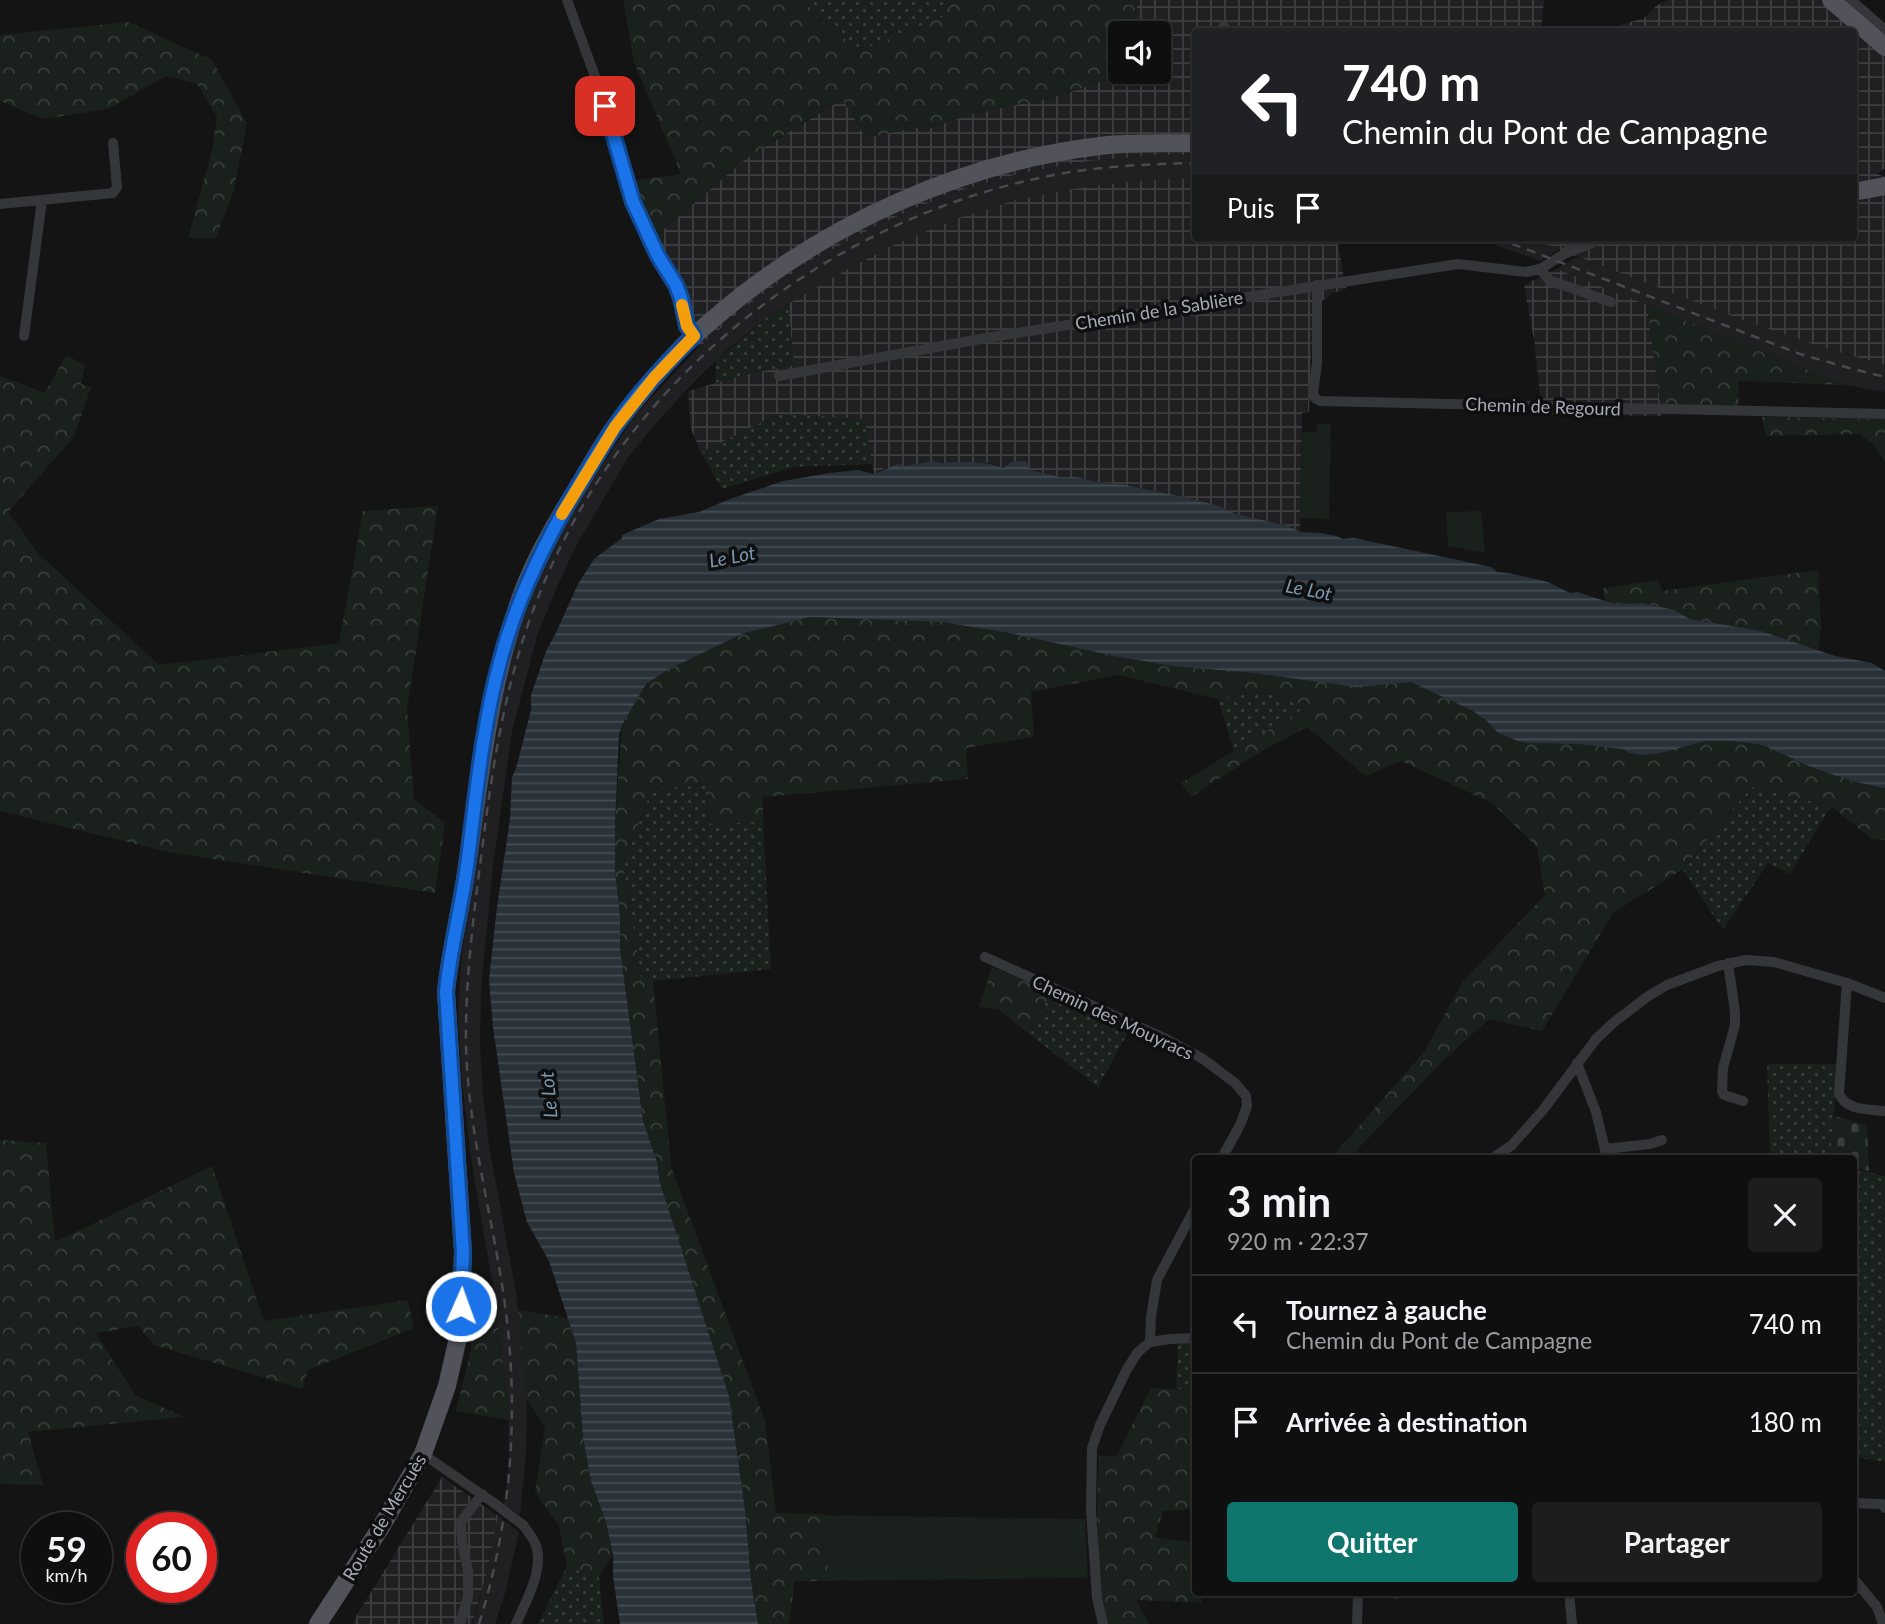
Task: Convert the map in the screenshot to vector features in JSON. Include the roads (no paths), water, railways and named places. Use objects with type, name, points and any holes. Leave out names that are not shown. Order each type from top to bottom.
[{"type":"main road","points":[[1831,0],[1885,47]]},
{"type":"main road","name":"Route de Mercuès","points":[[318,1624],[400,1496],[423,1454],[447,1386],[457,1342],[463,1252],[446,992],[449,960],[465,880],[490,707],[500,661],[526,584],[570,500],[615,427],[654,378],[694,336],[751,288],[834,233],[929,188],[1011,163],[1095,146],[1192,143]]},
{"type":"main road","points":[[1857,191],[1885,186]]},
{"type":"street","points":[[567,0],[597,82],[633,202],[658,256],[676,285],[687,326],[694,336]]},
{"type":"street","points":[[1851,0],[1885,30]]},
{"type":"street","points":[[0,204],[113,193],[117,187],[113,143]]},
{"type":"street","points":[[24,336],[43,200]]},
{"type":"street","points":[[1566,253],[1573,242]]},
{"type":"street","points":[[1540,270],[1566,253],[1593,242]]},
{"type":"street","name":"Chemin de la Sablière","points":[[779,376],[999,335],[1458,264],[1526,272],[1540,270],[1549,280],[1611,302]]},
{"type":"street","name":"Chemin de Regourd","points":[[1317,285],[1317,363],[1313,393],[1320,401],[1885,414]]},
{"type":"street","name":"Chemin des Mouyracs","points":[[985,957],[1164,1038],[1203,1059],[1235,1083],[1246,1096],[1247,1106],[1224,1155]]},
{"type":"street","points":[[1498,1155],[1513,1145],[1543,1110],[1596,1039],[1647,997],[1667,985],[1728,963],[1746,960],[1774,962],[1847,983],[1885,998]]},
{"type":"street","points":[[1728,963],[1735,1025],[1723,1068],[1722,1091],[1724,1096],[1743,1101]]},
{"type":"street","points":[[1847,983],[1839,1094],[1843,1102],[1855,1108],[1885,1111]]},
{"type":"street","points":[[1577,1063],[1596,1112],[1606,1154],[1662,1140]]},
{"type":"street","points":[[1150,1342],[1157,1280],[1192,1214]]},
{"type":"street","points":[[1103,1624],[1097,1598],[1091,1510],[1093,1448],[1100,1424],[1138,1352],[1150,1342],[1192,1338]]},
{"type":"street","points":[[423,1454],[523,1525],[534,1540],[536,1578],[516,1624]]},
{"type":"street","points":[[460,1624],[468,1597],[468,1570],[461,1522],[482,1494]]},
{"type":"street","points":[[1857,1503],[1882,1504],[1885,1508]]},
{"type":"street","points":[[1857,1583],[1877,1607],[1883,1624]]},
{"type":"street","points":[[1357,1624],[1358,1596]]},
{"type":"street","points":[[1570,1596],[1574,1622]]},
{"type":"water","name":"Le Lot","points":[[934,461],[981,463],[1003,468],[1012,462],[1026,461],[1030,470],[1188,498],[1219,506],[1236,514],[1288,526],[1300,532],[1321,533],[1343,539],[1354,538],[1491,567],[1497,572],[1548,582],[1570,593],[1577,592],[1616,604],[1643,603],[1674,610],[1690,619],[1761,631],[1835,656],[1872,663],[1885,671],[1885,788],[1840,777],[1767,747],[1748,743],[1703,742],[1643,755],[1632,754],[1623,749],[1518,741],[1498,733],[1473,711],[1411,682],[1356,687],[1254,673],[1173,666],[942,622],[810,617],[744,633],[669,669],[646,684],[619,735],[615,870],[620,949],[643,1121],[657,1162],[660,1183],[729,1396],[758,1624],[620,1624],[613,1576],[613,1554],[606,1522],[591,1481],[583,1438],[576,1343],[549,1261],[527,1222],[514,1173],[493,1027],[489,980],[497,907],[510,819],[512,777],[531,710],[531,695],[547,649],[578,584],[594,559],[622,538],[622,535],[659,519],[699,512],[783,481],[858,470],[874,474],[898,464],[905,466]]},
{"type":"railway","points":[[479,1624],[506,1503],[512,1422],[509,1339],[504,1298],[471,1109],[466,1046],[468,975],[486,816],[499,734],[518,656],[531,617],[564,540],[604,472],[652,409],[706,352],[767,302],[833,258],[904,222],[978,194],[1072,172],[1192,163]]},
{"type":"railway","points":[[1507,242],[1800,354],[1885,377]]}]
